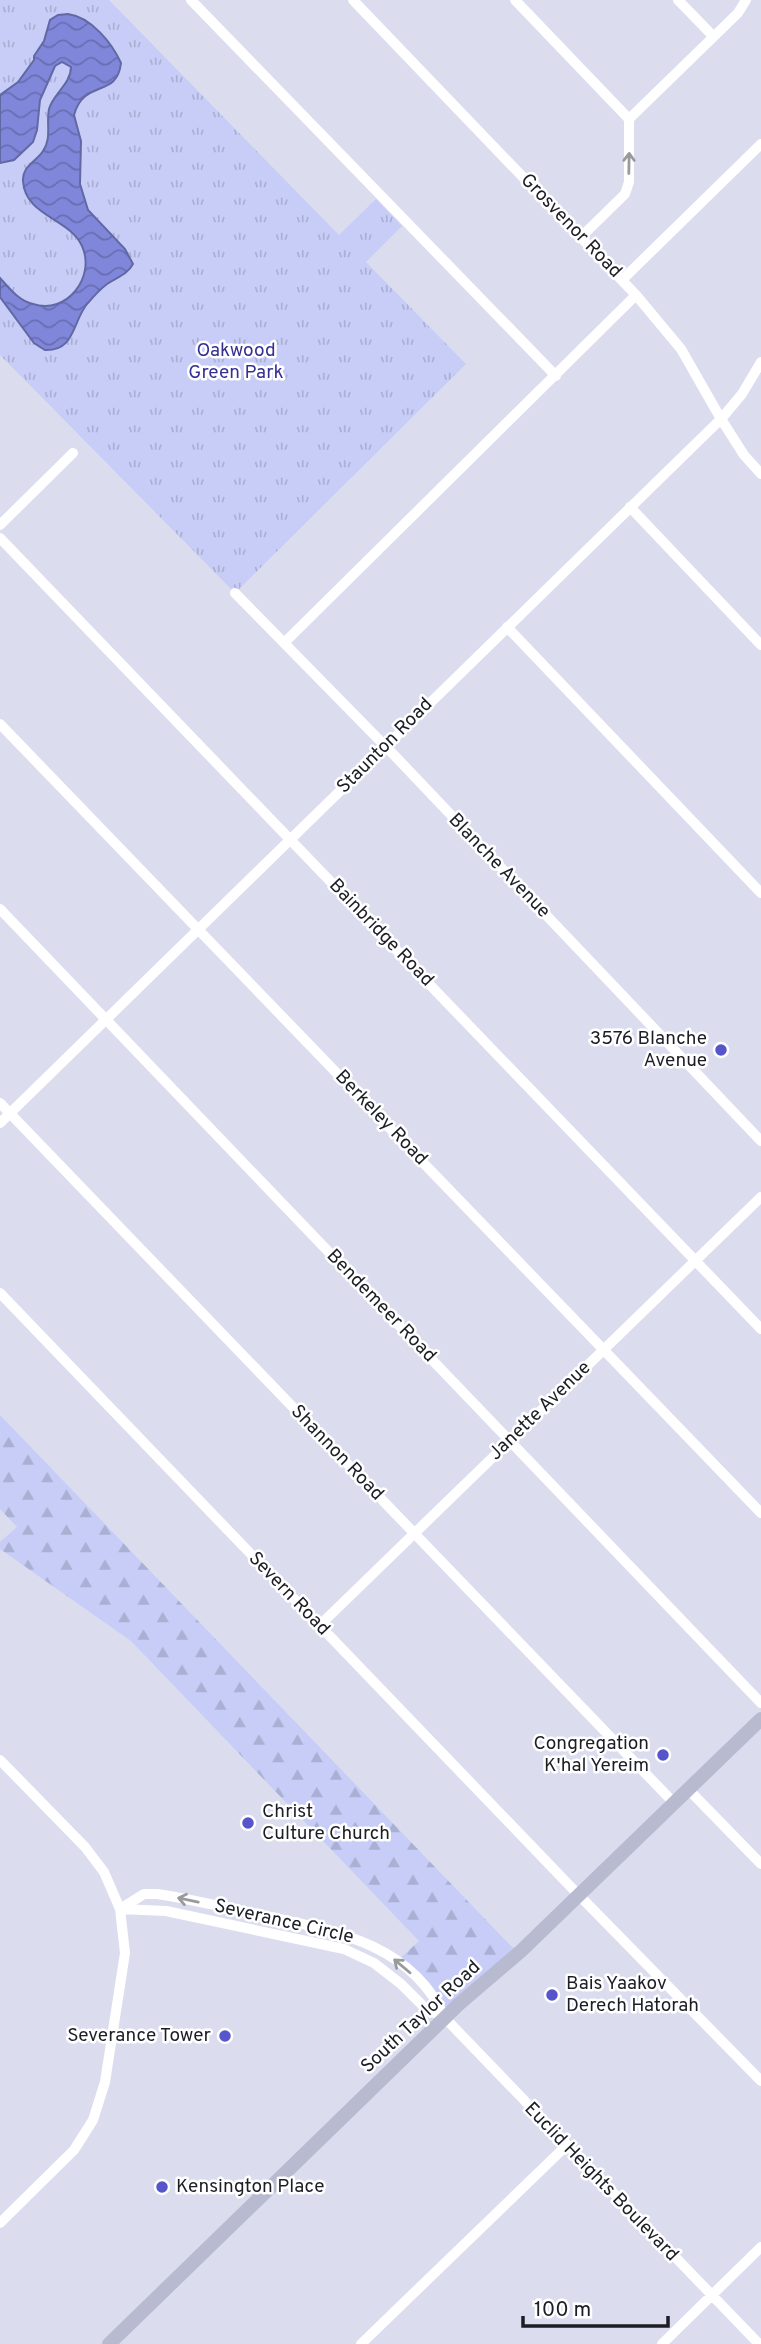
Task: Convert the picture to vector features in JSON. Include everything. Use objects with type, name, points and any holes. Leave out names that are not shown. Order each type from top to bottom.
[{"type":"main road","name":"South Taylor Road","points":[[109,2344],[445,2018],[521,1951],[761,1719]]},
{"type":"street","points":[[191,0],[556,376]]},
{"type":"street","name":"Grosvenor Road","points":[[353,0],[623,279],[681,349],[744,455],[761,474]]},
{"type":"street","points":[[515,0],[629,119],[629,183],[625,194],[581,237]]},
{"type":"street","points":[[678,0],[713,36]]},
{"type":"street","points":[[629,119],[738,13],[746,0]]},
{"type":"street","points":[[623,279],[761,144]]},
{"type":"street","points":[[284,643],[636,295]]},
{"type":"street","name":"Staunton Road","points":[[0,1123],[721,419],[742,394],[761,362]]},
{"type":"street","points":[[0,525],[73,453]]},
{"type":"street","points":[[630,507],[761,645]]},
{"type":"street","name":"Bainbridge Road","points":[[0,538],[761,1329]]},
{"type":"street","name":"Blanche Avenue","points":[[235,593],[385,746],[761,1141]]},
{"type":"street","points":[[507,627],[761,893]]},
{"type":"street","name":"Berkeley Road","points":[[0,724],[761,1513]]},
{"type":"street","name":"Bendemeer Road","points":[[0,909],[761,1703]]},
{"type":"street","name":"Shannon Road","points":[[0,1103],[674,1803]]},
{"type":"street","name":"Janette Avenue","points":[[320,1625],[761,1197]]},
{"type":"street","name":"Severn Road","points":[[0,1293],[761,2081]]},
{"type":"street","points":[[0,1760],[91,1854],[112,1887],[120,1909],[125,1942],[124,1974],[101,2102],[93,2120],[74,2150],[0,2223]]},
{"type":"street","points":[[688,1789],[761,1864]]},
{"type":"street","name":"Severance Circle","points":[[120,1909],[166,1911],[344,1949],[374,1963],[401,1984],[425,2008],[445,2018]]},
{"type":"street","name":"Euclid Heights Boulevard","points":[[445,2018],[759,2344]]},
{"type":"street","points":[[361,2344],[566,2146]]},
{"type":"street","points":[[662,2344],[761,2247]]},
{"type":"green space","name":"Oakwood Green Park","points":[[0,0],[109,0],[339,235],[376,199],[402,226],[366,262],[466,364],[235,593],[0,355]]},
{"type":"green space","points":[[0,1415],[512,1947],[521,1951],[445,2018],[437,2000],[397,1961],[419,1941],[131,1641],[0,1549],[0,1542],[17,1527],[0,1509]]},
{"type":"water","points":[[68,14],[85,20],[100,32],[121,63],[113,81],[85,96],[74,115],[81,141],[80,184],[88,210],[125,249],[133,264],[125,273],[101,289],[87,304],[68,341],[55,349],[45,350],[34,343],[0,297],[0,278],[23,300],[45,306],[67,299],[82,281],[85,258],[82,246],[68,229],[31,202],[23,181],[27,168],[46,146],[49,109],[68,79],[71,67],[62,62],[55,66],[40,100],[33,142],[14,160],[0,163],[0,95],[18,82],[34,60],[44,41],[50,20],[58,15]]},
{"type":"place","name":"3576 Blanche Avenue","points":[[721,1050]]},
{"type":"place","name":"Congregation K'hal Yereim","points":[[663,1755]]},
{"type":"place","name":"Christ Culture Church","points":[[248,1823]]},
{"type":"place","name":"Bais Yaakov Derech Hatorah","points":[[552,1995]]},
{"type":"place","name":"Severance Tower","points":[[225,2036]]},
{"type":"place","name":"Kensington Place","points":[[162,2187]]}]
